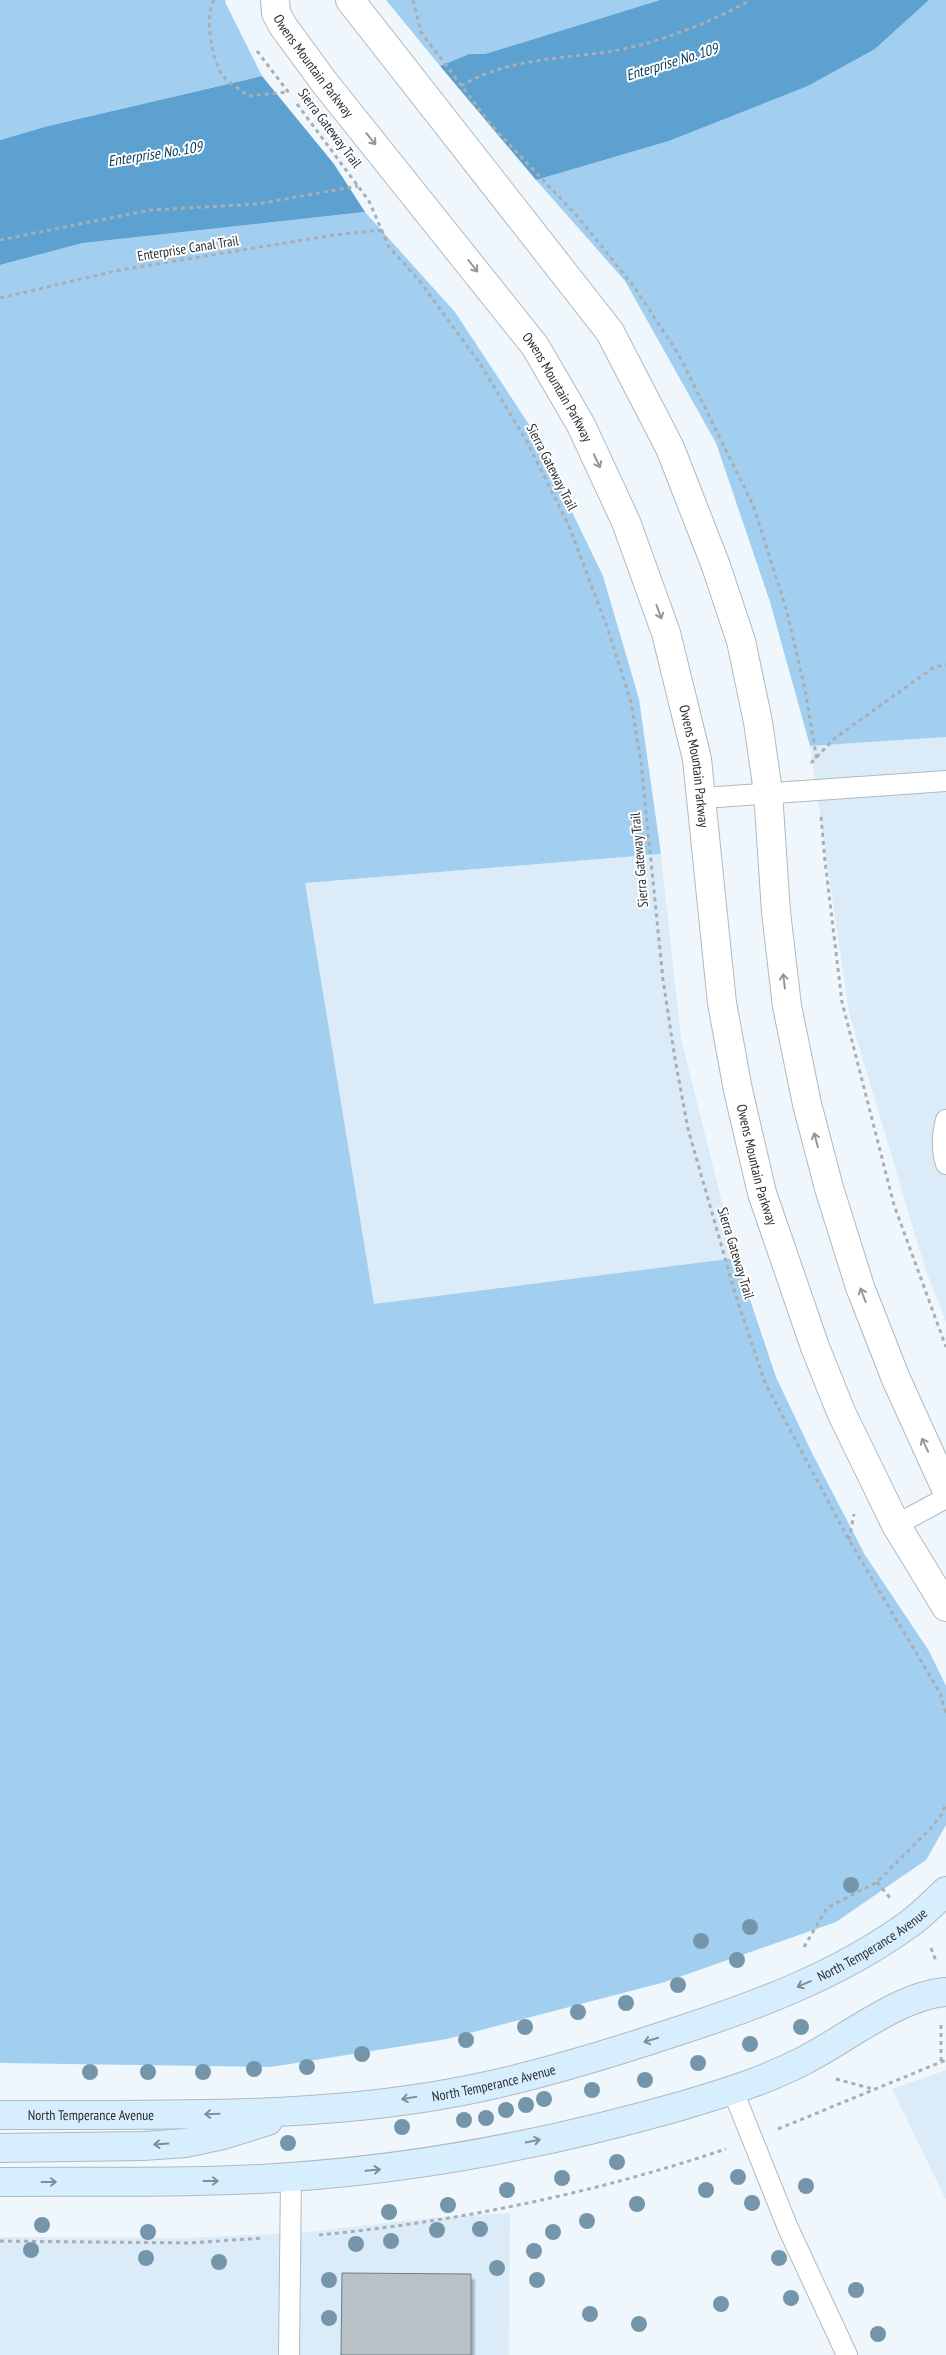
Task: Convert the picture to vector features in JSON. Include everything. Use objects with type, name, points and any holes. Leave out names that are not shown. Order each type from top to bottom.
[{"type":"main road","name":"North Temperance Avenue","points":[[0,2115],[211,2114],[401,2100],[482,2087],[644,2042],[733,2014],[842,1966],[911,1923],[946,1891]]},
{"type":"main road","points":[[0,2182],[227,2181],[291,2177],[386,2168],[478,2152],[672,2108],[754,2084],[806,2060],[899,2007],[919,1998],[946,1992]]},
{"type":"main road","points":[[0,2148],[143,2146],[185,2142],[223,2135],[310,2108]]},
{"type":"street","name":"Owens Mountain Parkway","points":[[275,0],[276,13],[283,26],[324,82],[535,346],[581,425],[626,522],[666,633],[697,759],[703,798],[722,1003],[738,1090],[762,1193],[815,1348],[857,1447],[896,1525],[946,1607]]},
{"type":"street","points":[[350,0],[610,332],[670,448],[716,566],[741,641],[758,722],[779,792],[776,912],[787,1006],[807,1104],[829,1188],[860,1287],[900,1388],[946,1489]]},
{"type":"lane","points":[[703,798],[946,781]]},
{"type":"lane","points":[[946,1120],[942,1134],[942,1152],[946,1164]]},
{"type":"lane","points":[[896,1525],[946,1498]]},
{"type":"lane","points":[[733,2091],[788,2228],[847,2355]]},
{"type":"lane","points":[[289,2355],[291,2177]]},
{"type":"path","points":[[214,0],[210,6],[211,46],[222,75],[248,96],[288,92]]},
{"type":"path","points":[[413,0],[421,32],[452,71]]},
{"type":"path","points":[[431,104],[479,76],[504,67],[552,57],[608,52],[646,44],[735,9],[750,0]]},
{"type":"path","name":"Sierra Gateway Trail","points":[[257,51],[369,201],[389,247],[418,279],[481,365],[526,440],[569,526],[607,627],[631,702],[641,762],[663,980],[675,1059],[688,1128],[736,1293],[765,1383],[849,1540],[940,1693],[946,1713]]},
{"type":"path","points":[[0,240],[150,210],[257,204],[358,186]]},
{"type":"path","name":"Enterprise Canal Trail","points":[[0,298],[120,270],[334,235],[382,230]]},
{"type":"path","points":[[779,792],[836,738],[934,667],[946,665]]},
{"type":"path","points":[[827,1908],[877,1882],[930,1829],[942,1814],[946,1804]]},
{"type":"path","points":[[0,2241],[188,2243],[291,2237],[378,2229],[545,2198],[628,2179],[753,2139],[946,2060]]},
{"type":"shaded area","points":[[0,0],[226,0],[225,2],[262,76],[48,126],[0,140]]},
{"type":"shaded area","points":[[386,0],[660,0],[485,54],[469,54],[440,66]]},
{"type":"shaded area","points":[[929,0],[946,0],[946,737],[810,746],[770,602],[716,443],[625,281],[536,180],[669,141],[808,86],[875,49]]},
{"type":"shaded area","points":[[365,212],[455,312],[532,429],[603,576],[639,699],[661,854],[305,883],[374,1304],[736,1258],[776,1377],[811,1451],[865,1555],[929,1651],[946,1686],[946,1825],[926,1860],[836,1922],[665,1982],[447,2039],[271,2067],[0,2063],[0,265],[83,243]]},
{"type":"shaded area","points":[[946,737],[946,1322],[925,1268],[849,1013],[810,746]]},
{"type":"shaded area","points":[[661,854],[681,1038],[736,1258],[374,1305],[304,883]]},
{"type":"shaded area","points":[[946,2070],[946,2200],[892,2089]]},
{"type":"shaded area","points":[[510,2213],[509,2355],[0,2355],[0,2237],[185,2238],[298,2233],[430,2218]]},
{"type":"water","name":"Enterprise No. 109","points":[[660,0],[929,0],[875,49],[808,86],[669,141],[536,180],[440,66],[469,54],[485,54]]},
{"type":"water","name":"Enterprise No. 109","points":[[262,76],[334,164],[365,212],[83,243],[0,265],[0,140],[48,126]]},
{"type":"building","points":[[342,2273],[471,2274],[471,2355],[341,2355]]}]
